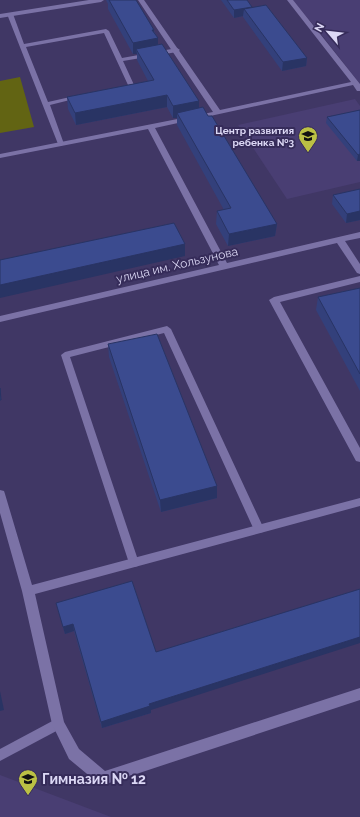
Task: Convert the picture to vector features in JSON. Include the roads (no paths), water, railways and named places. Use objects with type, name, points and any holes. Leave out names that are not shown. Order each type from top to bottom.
[{"type":"street","points":[[0,16],[101,0]]},
{"type":"street","points":[[141,0],[177,50],[218,113]]},
{"type":"street","points":[[290,0],[360,89]]},
{"type":"street","points":[[0,156],[218,113],[355,83]]},
{"type":"street","points":[[150,126],[224,266]]},
{"type":"street","name":"улица им. Хользунова","points":[[0,319],[360,235]]},
{"type":"street","points":[[339,239],[360,271]]},
{"type":"street","points":[[360,280],[274,300],[360,458]]},
{"type":"street","points":[[0,494],[28,591],[58,724],[74,754],[103,778],[360,694]]},
{"type":"street","points":[[28,591],[360,502]]},
{"type":"lane","points":[[10,14],[61,144]]},
{"type":"lane","points":[[22,46],[106,31],[132,87],[116,90]]},
{"type":"lane","points":[[119,60],[177,50]]},
{"type":"lane","points":[[46,104],[85,96]]},
{"type":"lane","points":[[134,563],[65,355],[167,329],[259,529]]},
{"type":"lane","points":[[0,755],[58,724]]},
{"type":"place","name":"Центр развития ребенка №3","points":[[308,153]]},
{"type":"place","name":"Гимназия № 12","points":[[28,796]]}]
